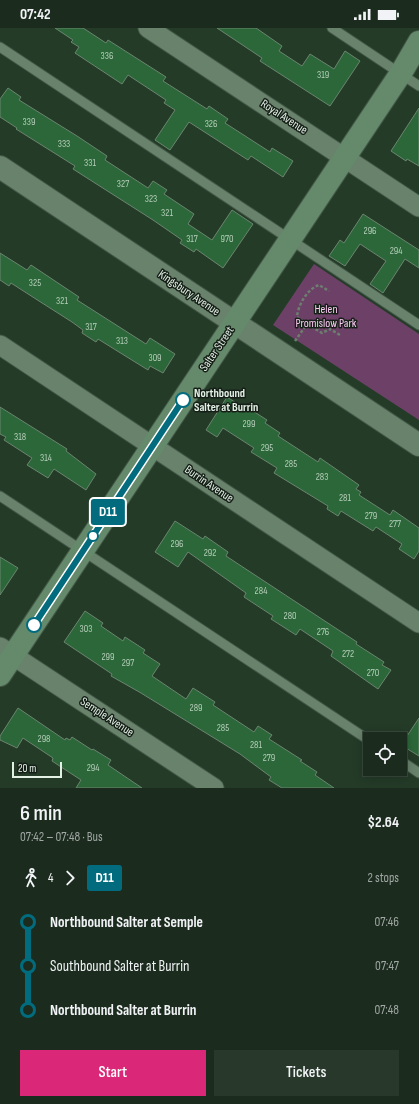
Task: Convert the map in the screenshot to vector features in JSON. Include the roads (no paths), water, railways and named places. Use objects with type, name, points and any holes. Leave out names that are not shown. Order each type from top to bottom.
[{"type":"main road","name":"Salter Street","points":[[0,675],[7,651],[82,551],[401,73],[419,42]]},
{"type":"street","name":"Royal Avenue","points":[[148,28],[419,207]]},
{"type":"street","name":"Kingsbury Avenue","points":[[0,167],[419,444]]},
{"type":"street","name":"Burrin Avenue","points":[[0,345],[419,623]]},
{"type":"street","name":"Semple Avenue","points":[[7,651],[214,788]]},
{"type":"lane","points":[[332,28],[419,86]]},
{"type":"lane","points":[[0,47],[419,325]]},
{"type":"lane","points":[[0,496],[363,736]]},
{"type":"lane","points":[[407,765],[419,773]]},
{"type":"place","name":"Northbound Salter at Burrin","points":[[183,400]]},
{"type":"park label","name":"Helen Promislow Park","points":[[326,316]]}]
